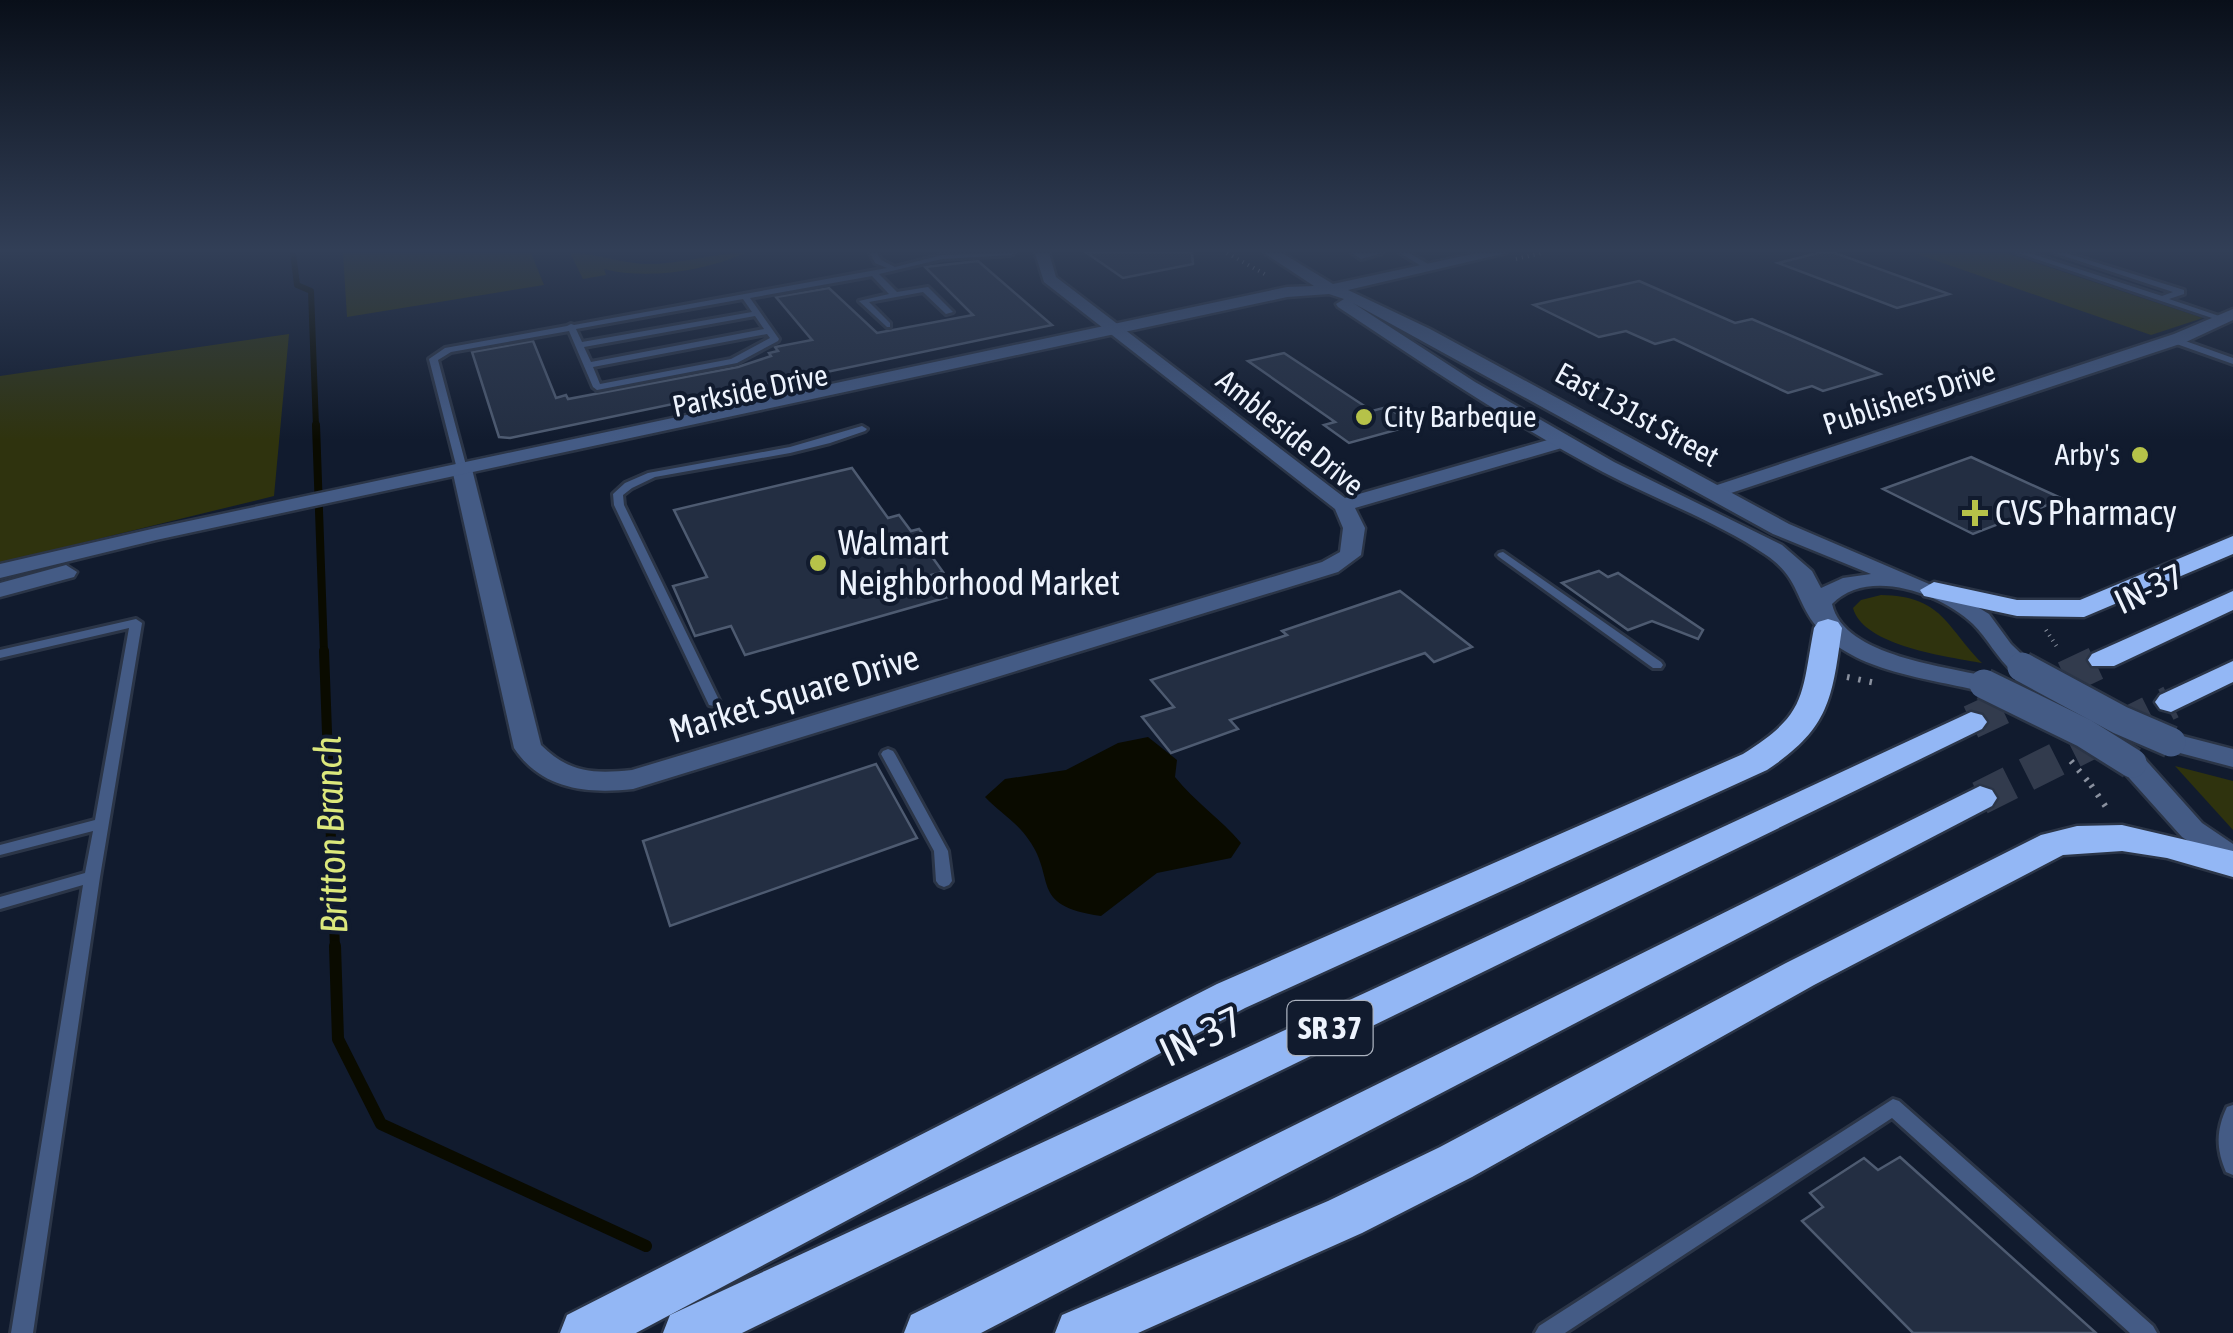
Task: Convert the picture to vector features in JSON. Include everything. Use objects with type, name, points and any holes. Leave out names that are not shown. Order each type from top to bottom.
[{"type":"highway","points":[[1926,588],[2017,608],[2084,609],[2233,544]]},
{"type":"highway","name":"IN-37","points":[[2103,660],[2233,599]]},
{"type":"highway","points":[[585,1333],[1230,996],[1756,762],[1794,735],[1816,704],[1822,689],[1824,620]]},
{"type":"highway","points":[[2171,702],[2233,670]]},
{"type":"highway","name":"IN-37","points":[[688,1333],[1978,703]]},
{"type":"highway","name":"SR 37","points":[[928,1333],[1980,798]]},
{"type":"highway","points":[[1080,1333],[1345,1217],[1456,1162],[1800,974],[2054,844],[2084,837],[2124,838],[2233,861]]},
{"type":"street","name":"Ambleside Drive","points":[[1098,315],[1342,505],[1353,518],[1356,534],[1352,546]]},
{"type":"street","name":"Parkside Drive","points":[[0,571],[279,516],[1122,334],[1230,315]]},
{"type":"street","name":"East 131st Street","points":[[1358,315],[1565,441],[1774,550],[1804,576],[1824,620]]},
{"type":"street","name":"East 131st Street","points":[[1382,315],[1424,332],[1808,542],[1926,588],[1981,619],[2002,649],[2022,667],[2120,720],[2172,742],[2233,758]]},
{"type":"street","name":"Publishers Drive","points":[[1715,492],[2226,322]]},
{"type":"street","points":[[1342,505],[1565,441]]},
{"type":"street","name":"Market Square Drive","points":[[464,476],[528,748],[543,765],[567,780],[633,779],[746,746],[1330,567],[1350,555],[1352,546]]},
{"type":"street","name":"Parkside Drive","points":[[0,590],[279,516]]},
{"type":"street","points":[[1926,588],[1876,580],[1850,583],[1824,597],[1824,620],[1882,658],[1978,703],[2084,733],[2132,764],[2192,830],[2233,861]]},
{"type":"lane","points":[[464,476],[434,359],[464,344],[633,315]]},
{"type":"lane","points":[[579,345],[739,315]]},
{"type":"lane","points":[[571,326],[597,387],[734,361],[775,339],[758,315]]},
{"type":"lane","points":[[878,315],[886,324]]},
{"type":"lane","points":[[588,365],[769,331]]},
{"type":"lane","points":[[2174,340],[2233,360]]},
{"type":"lane","points":[[714,702],[619,505],[618,494],[629,484],[661,472],[717,464],[862,429]]},
{"type":"lane","points":[[1503,555],[1657,665]]},
{"type":"lane","points":[[0,654],[136,623],[92,877],[22,1333]]},
{"type":"lane","points":[[888,754],[941,850],[944,881]]},
{"type":"lane","points":[[0,850],[102,822]]},
{"type":"lane","points":[[0,903],[92,877]]},
{"type":"lane","points":[[1546,1333],[1893,1107],[2146,1333]]},
{"type":"lane","points":[[2233,1112],[2228,1121],[2228,1158],[2233,1166]]},
{"type":"path","points":[[2041,621],[2059,650]]},
{"type":"path","points":[[2092,785],[2114,819]]},
{"type":"green space","points":[[2094,315],[2203,318],[2151,335]]},
{"type":"green space","points":[[289,334],[274,496],[0,563],[0,376]]},
{"type":"green space","points":[[1881,595],[1931,607],[1982,663],[1909,648],[1873,632],[1853,608],[1861,600]]},
{"type":"green space","points":[[2175,766],[2233,781],[2233,830]]},
{"type":"shaded area","points":[[1148,737],[1177,760],[1175,777],[1241,843],[1231,858],[1157,873],[1101,916],[1062,905],[1048,888],[1036,851],[1026,836],[985,797],[1005,779],[1066,770],[1118,743]]},
{"type":"building","points":[[791,315],[858,315],[877,333],[972,315],[1041,315],[1052,325],[510,438],[499,437],[472,352],[533,341],[556,398],[566,395],[568,399],[738,367],[771,356],[769,353],[778,351],[775,347],[812,340]]},
{"type":"building","points":[[1555,315],[1717,315],[1735,323],[1752,319],[1880,374],[1823,391],[1812,386],[1788,393],[1674,339],[1655,344],[1626,331],[1599,337]]},
{"type":"building","points":[[1284,353],[1372,411],[1387,407],[1414,425],[1349,443],[1324,425],[1335,422],[1248,361]]},
{"type":"building","name":"CVS Pharmacy","points":[[1971,457],[2063,499],[1973,534],[1883,489]]},
{"type":"building","name":"Walmart Neighborhood Market","points":[[852,468],[888,518],[899,515],[911,531],[919,529],[937,552],[930,554],[943,572],[931,575],[948,597],[745,655],[731,626],[695,636],[673,586],[707,577],[674,510]]},
{"type":"building","points":[[1599,571],[1608,577],[1618,573],[1703,630],[1698,639],[1652,621],[1628,630],[1562,583]]},
{"type":"building","points":[[1400,591],[1472,647],[1434,662],[1425,653],[1230,720],[1238,729],[1171,753],[1142,717],[1174,707],[1151,680],[1287,635],[1282,631]]},
{"type":"building","points":[[876,764],[917,838],[670,926],[643,841]]},
{"type":"building","points":[[1900,1157],[2096,1333],[1913,1333],[1802,1221],[1823,1207],[1810,1193],[1864,1158],[1878,1170]]},
{"type":"waterway","name":"Britton Branch","points":[[312,315],[316,427]]},
{"type":"waterway","name":"Britton Branch","points":[[316,425],[324,653]]},
{"type":"waterway","name":"Britton Branch","points":[[324,651],[335,949]]},
{"type":"waterway","name":"Britton Branch","points":[[335,946],[338,1039],[381,1124],[646,1246]]},
{"type":"tunnel","points":[[1971,722],[2103,660]]},
{"type":"tunnel","points":[[1980,798],[2171,702]]},
{"type":"place","name":"City Barbeque","points":[[1364,417]]},
{"type":"place","name":"Arby's","points":[[2140,455]]},
{"type":"place","name":"CVS Pharmacy","points":[[1975,513]]},
{"type":"place","name":"Walmart Neighborhood Market","points":[[818,563]]}]
